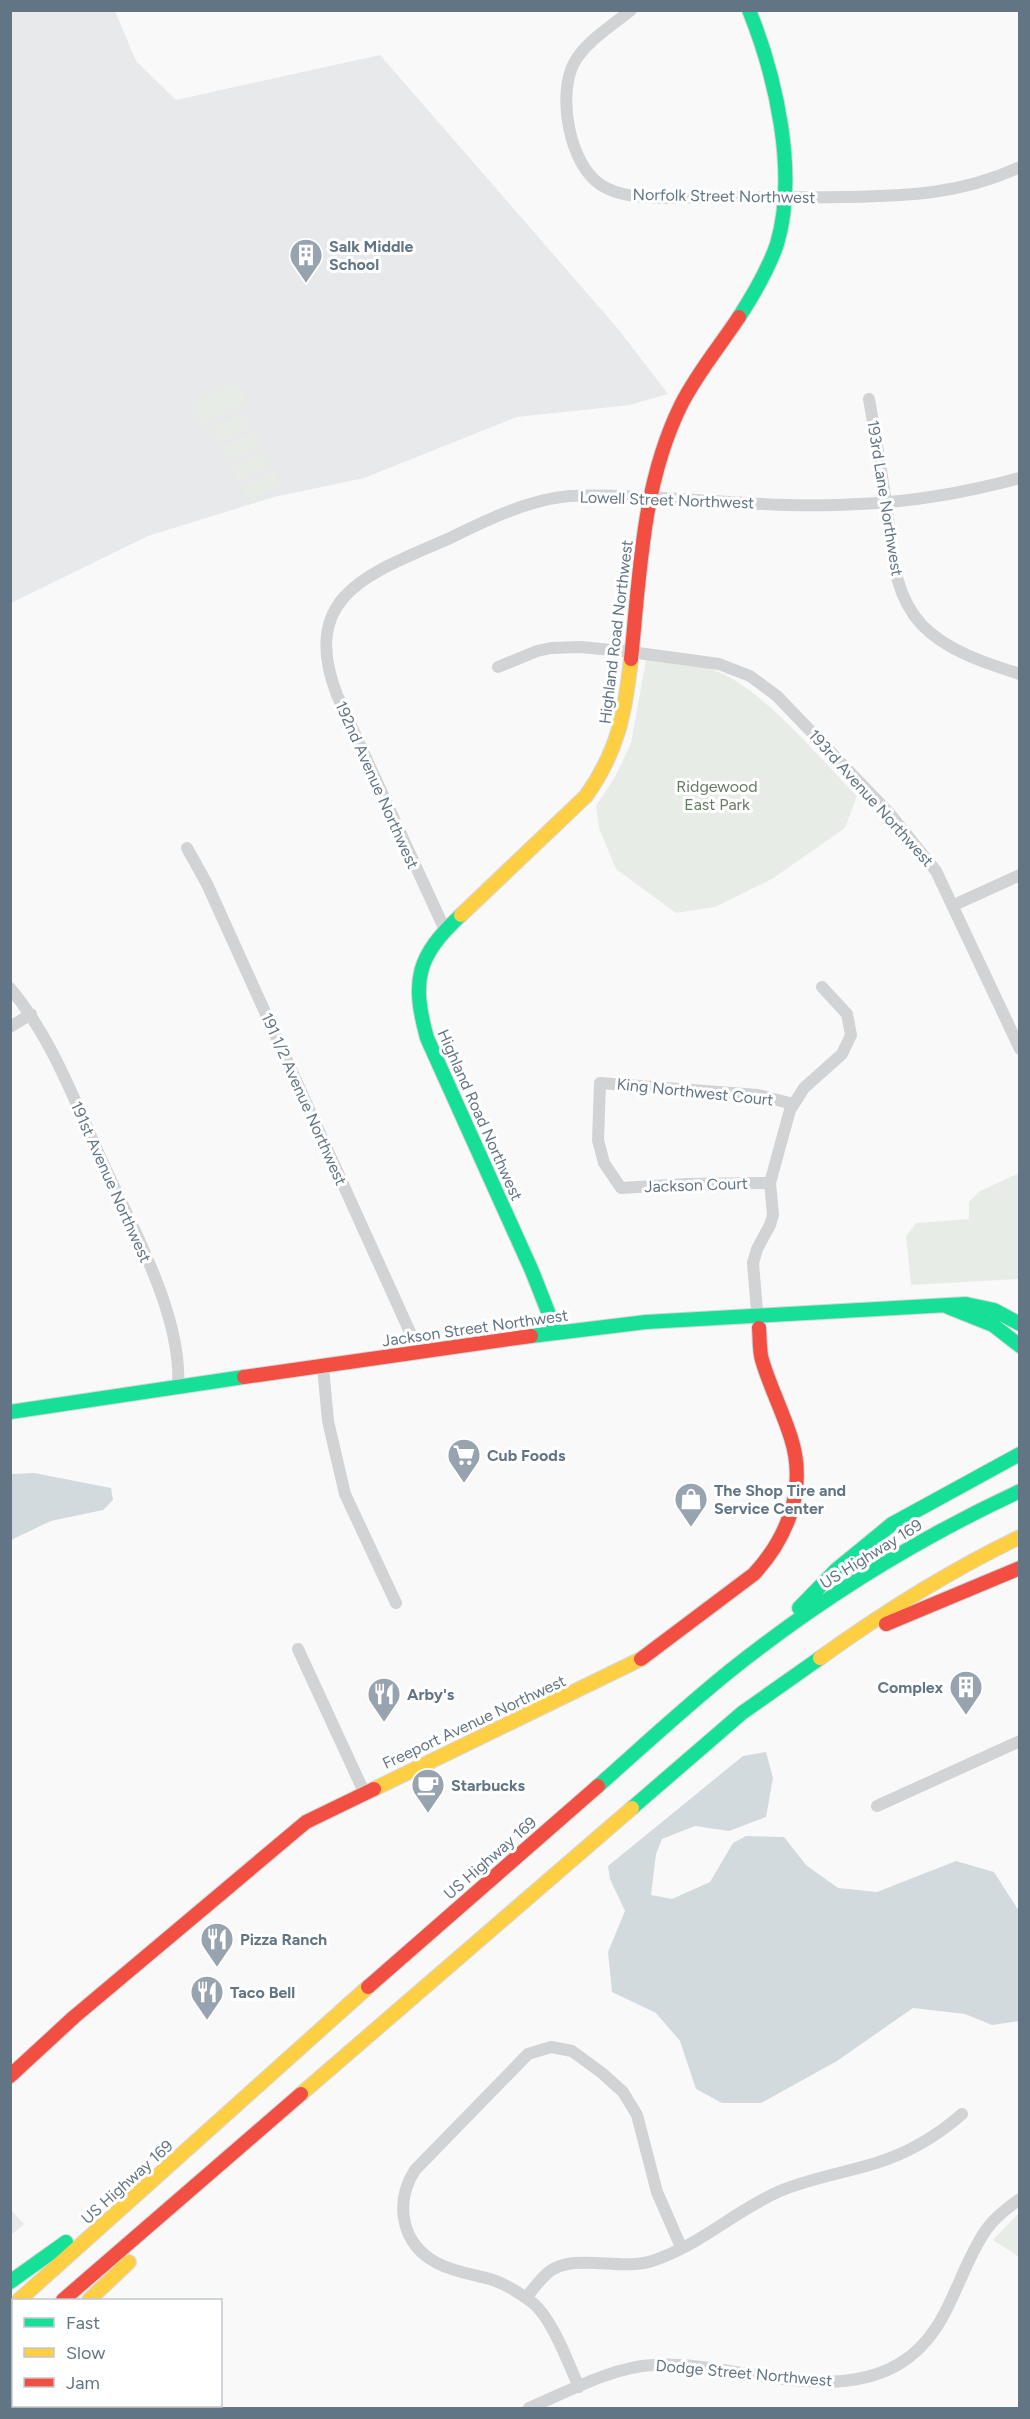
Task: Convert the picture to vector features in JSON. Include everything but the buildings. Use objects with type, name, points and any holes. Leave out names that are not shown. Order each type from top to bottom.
[{"type":"main road","name":"Highland Road Northwest","points":[[556,1332],[532,1271],[449,1090],[422,1022],[417,992],[418,976],[430,948],[445,930],[472,902],[573,810],[598,782],[615,749],[621,729],[651,498],[661,454],[686,398],[766,275],[778,240],[785,198],[784,160],[765,53],[749,10]]},
{"type":"main road","name":"Jackson Street Northwest","points":[[10,1412],[556,1332],[646,1322],[758,1322],[958,1304],[977,1305],[1018,1320]]},
{"type":"main road","name":"Jackson Street Northwest","points":[[947,1306],[960,1314],[987,1322],[1003,1331],[1020,1346]]},
{"type":"main road","points":[[1003,1331],[1018,1320]]},
{"type":"main road","name":"Freeport Avenue Northwest","points":[[10,2076],[83,2009],[291,1834],[318,1815],[642,1659],[737,1589],[767,1560],[786,1527],[796,1492],[796,1474],[792,1440],[761,1358],[758,1322]]},
{"type":"main road","points":[[768,1641],[836,1570],[892,1524],[1020,1454]]},
{"type":"main road","name":"US Highway 169","points":[[21,2299],[403,1955],[678,1716],[768,1641],[863,1575],[951,1524],[1020,1491]]},
{"type":"main road","points":[[65,2299],[742,1713],[893,1606],[964,1564],[1020,1537]]},
{"type":"main road","points":[[790,1677],[869,1632],[1020,1568]]},
{"type":"main road","points":[[91,2299],[137,2254],[215,2169]]},
{"type":"main road","points":[[10,2282],[164,2171]]},
{"type":"street","name":"Norfolk Street Northwest","points":[[631,10],[582,52],[570,73],[566,98],[569,127],[584,168],[600,184],[611,190],[639,197],[884,196],[944,192],[978,184],[1020,167]]},
{"type":"street","name":"193rd Lane Northwest","points":[[868,399],[897,576],[904,599],[912,613],[934,636],[985,663],[1020,674]]},
{"type":"street","name":"Lowell Street Northwest","points":[[327,635],[335,610],[352,588],[363,579],[390,563],[484,523],[531,504],[555,498],[588,495],[817,505],[886,502],[943,494],[1020,478]]},
{"type":"street","name":"192nd Avenue Northwest","points":[[327,635],[328,668],[337,695],[445,930]]},
{"type":"street","name":"193rd Avenue Northwest","points":[[498,668],[524,656],[551,648],[581,647],[712,662],[735,670],[764,685],[804,723],[915,842],[936,871],[1020,1049]]},
{"type":"street","name":"191 1/2 Avenue Northwest","points":[[187,848],[207,884],[419,1352]]},
{"type":"street","points":[[954,905],[1020,875]]},
{"type":"street","points":[[758,1322],[753,1263],[773,1215],[770,1183],[793,1104],[804,1088],[842,1054],[851,1035],[846,1014],[822,987]]},
{"type":"street","name":"191st Avenue Northwest","points":[[10,988],[31,1014],[56,1060],[163,1298],[177,1353],[178,1387]]},
{"type":"street","points":[[10,1027],[31,1014]]},
{"type":"street","name":"King Northwest Court","points":[[621,1188],[604,1163],[598,1140],[600,1083],[758,1095],[793,1104]]},
{"type":"street","name":"Jackson Court","points":[[621,1188],[770,1183]]},
{"type":"street","points":[[323,1367],[328,1421],[342,1487],[396,1603]]},
{"type":"street","points":[[298,1649],[364,1792]]},
{"type":"street","points":[[877,1806],[1020,1741]]},
{"type":"street","points":[[579,2387],[553,2332],[536,2305],[502,2283],[435,2263],[424,2254],[408,2231],[403,2219],[402,2200],[409,2179],[415,2170],[528,2054],[551,2047],[572,2051],[596,2067],[623,2092],[637,2115],[657,2193],[681,2247]]},
{"type":"street","points":[[526,2298],[544,2276],[560,2266],[572,2263],[640,2264],[681,2247],[779,2191],[809,2180],[876,2163],[904,2152],[945,2129],[962,2114]]},
{"type":"street","name":"Dodge Street Northwest","points":[[529,2409],[622,2370],[651,2365],[686,2366],[828,2382],[856,2380],[884,2372],[913,2354],[937,2329],[980,2239],[997,2217],[1020,2199]]},
{"type":"shaded area","points":[[11,11],[115,11],[136,61],[176,100],[380,55],[619,330],[668,394],[630,405],[517,417],[364,478],[274,497],[148,536],[11,603]]},
{"type":"shaded area","points":[[34,1473],[111,1488],[113,1500],[103,1510],[51,1521],[11,1540],[11,1474]]},
{"type":"shaded area","points":[[766,1752],[773,1778],[766,1817],[729,1831],[695,1826],[662,1839],[656,1854],[651,1895],[672,1899],[710,1882],[733,1843],[746,1836],[784,1837],[806,1865],[838,1888],[877,1892],[956,1861],[994,1872],[1019,1911],[1019,2021],[992,2025],[965,2014],[913,2008],[837,2061],[761,2103],[722,2103],[696,2089],[680,2041],[656,2013],[612,1992],[608,1952],[625,1911],[610,1879],[608,1866],[743,1756]]},
{"type":"shaded area","points":[[10,2209],[24,2224],[11,2235],[10,2235]]},
{"type":"green space","points":[[236,381],[247,401],[236,407],[225,386]]},
{"type":"green space","points":[[224,387],[235,407],[200,425],[190,404]]},
{"type":"green space","points":[[243,413],[250,427],[218,443],[211,428]]},
{"type":"green space","points":[[253,432],[260,447],[228,463],[221,448]]},
{"type":"green space","points":[[263,452],[270,466],[238,482],[231,468]]},
{"type":"green space","points":[[274,471],[281,486],[249,502],[242,487]]},
{"type":"green space","name":"Ridgewood East Park","points":[[646,660],[714,670],[740,684],[776,712],[857,796],[845,828],[772,879],[715,907],[676,913],[616,869],[599,828],[596,806],[615,777],[631,743]]},
{"type":"green space","points":[[1019,1173],[1019,1279],[911,1285],[906,1236],[916,1223],[969,1219],[969,1202],[980,1191]]},
{"type":"green space","points":[[1019,2213],[1019,2257],[993,2240]]},
{"type":"traffic: fast","points":[[739,317],[760,282],[777,244],[783,216],[785,187],[781,125],[775,95],[768,65],[749,10]]},
{"type":"traffic: fast","points":[[461,915],[435,943],[422,970],[419,984],[422,1018],[427,1038],[532,1271],[556,1332]]},
{"type":"traffic: fast","points":[[531,1336],[646,1322],[966,1304],[994,1310],[1020,1324]]},
{"type":"traffic: fast","points":[[948,1307],[993,1325],[1020,1346]]},
{"type":"traffic: fast","points":[[10,1412],[244,1377]]},
{"type":"traffic: fast","points":[[799,1608],[836,1570],[892,1524],[1020,1454]]},
{"type":"traffic: fast","points":[[598,1786],[714,1684],[799,1619],[907,1550],[1020,1491]]},
{"type":"traffic: fast","points":[[632,1808],[742,1713],[820,1658]]},
{"type":"traffic: fast","points":[[10,2282],[66,2242]]},
{"type":"traffic: slow","points":[[461,915],[586,796],[613,747],[623,714],[631,659]]},
{"type":"traffic: slow","points":[[820,1658],[917,1593],[1020,1537]]},
{"type":"traffic: slow","points":[[374,1789],[641,1659]]},
{"type":"traffic: slow","points":[[301,2094],[632,1808]]},
{"type":"traffic: slow","points":[[20,2299],[368,1987]]},
{"type":"traffic: slow","points":[[90,2299],[129,2262]]},
{"type":"traffic: jam","points":[[631,659],[640,562],[650,497],[658,466],[668,435],[687,393],[739,317]]},
{"type":"traffic: jam","points":[[641,1659],[754,1574],[766,1560],[785,1528],[795,1493],[797,1475],[795,1457],[788,1428],[762,1360],[759,1328]]},
{"type":"traffic: jam","points":[[244,1377],[531,1336]]},
{"type":"traffic: jam","points":[[886,1624],[1020,1568]]},
{"type":"traffic: jam","points":[[368,1987],[598,1786]]},
{"type":"traffic: jam","points":[[10,2076],[74,2017],[306,1822],[374,1789]]},
{"type":"traffic: jam","points":[[64,2299],[301,2094]]},
{"type":"place","name":"Salk Middle School","points":[[306,284]]},
{"type":"place","name":"Cub Foods","points":[[464,1484]]},
{"type":"place","name":"The Shop Tire and Service Center","points":[[691,1528]]},
{"type":"place","name":"Complex","points":[[966,1716]]},
{"type":"place","name":"Arby's","points":[[384,1723]]},
{"type":"place","name":"Starbucks","points":[[428,1814]]},
{"type":"place","name":"Pizza Ranch","points":[[217,1968]]},
{"type":"place","name":"Taco Bell","points":[[207,2021]]}]
